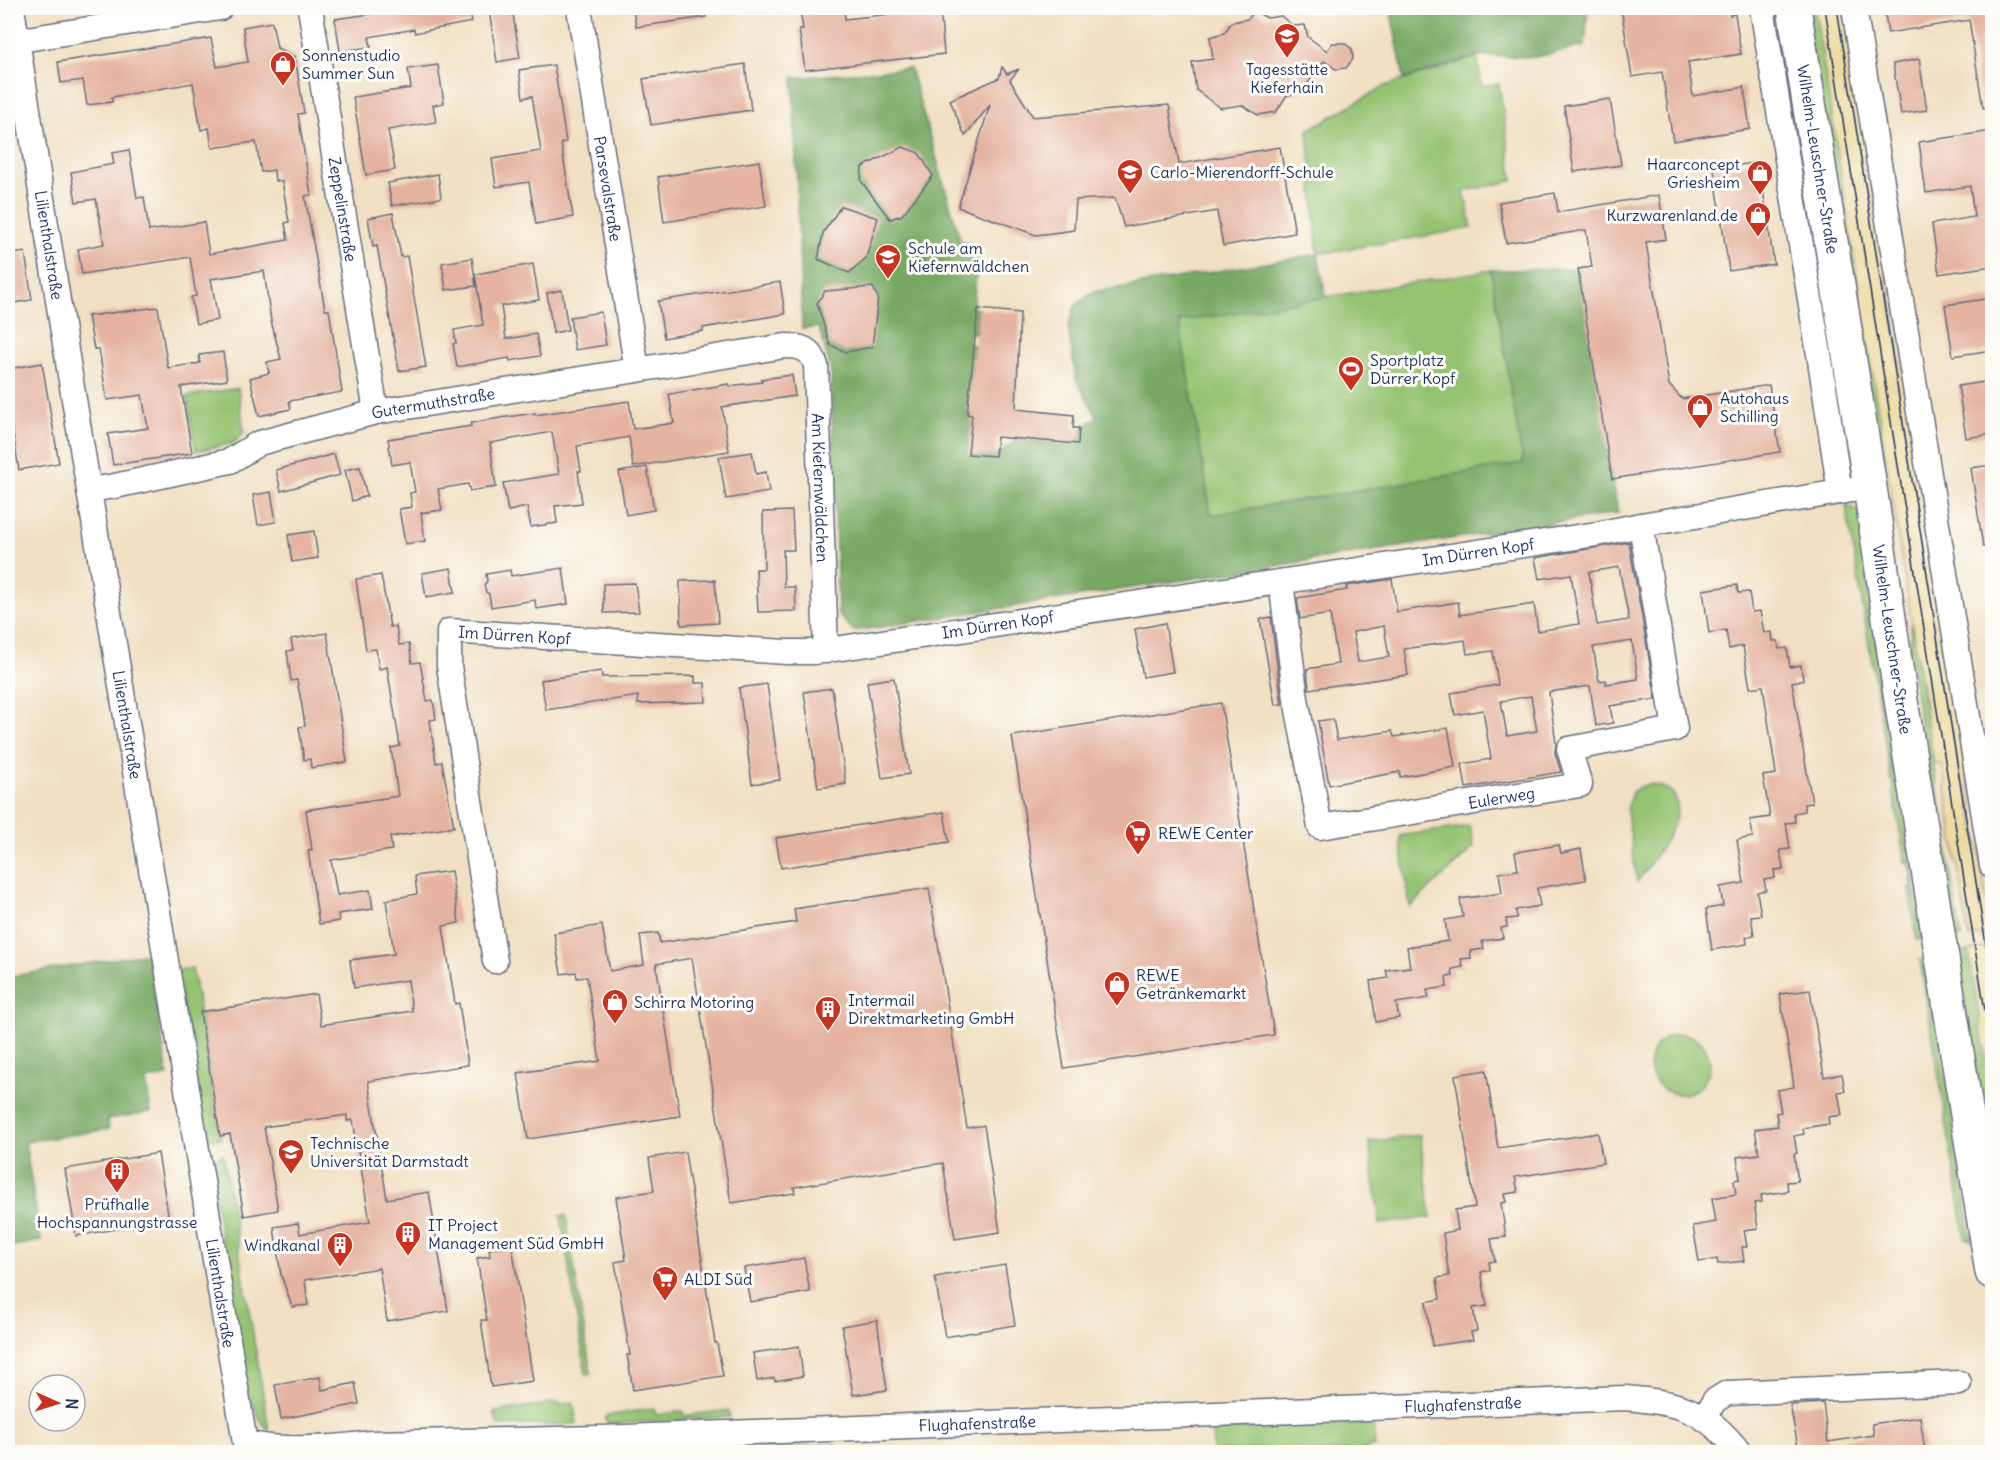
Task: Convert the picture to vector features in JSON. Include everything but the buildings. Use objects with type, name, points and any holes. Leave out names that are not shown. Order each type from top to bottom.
[{"type":"main road","name":"Wilhelm-Leuschner-Straße","points":[[1794,8],[1855,490],[1900,694],[1992,1272]]},
{"type":"street","name":"Lilienthalstraße","points":[[12,8],[12,41],[38,177],[246,1443]]},
{"type":"street","points":[[12,41],[220,8]]},
{"type":"street","name":"Zeppelinstraße","points":[[310,8],[376,412]]},
{"type":"street","name":"Parsevalstraße","points":[[579,8],[638,370]]},
{"type":"street","name":"Wilhelm-Leuschner-Straße","points":[[1762,8],[1820,360],[1855,490]]},
{"type":"street","points":[[1854,8],[1987,801],[1992,866]]},
{"type":"street","name":"Gutermuthstraße","points":[[89,490],[230,460],[259,443],[376,412],[785,346]]},
{"type":"street","name":"Am Kiefernwäldchen","points":[[785,346],[798,346],[806,350],[813,356],[816,366],[826,651]]},
{"type":"street","name":"Im Dürren Kopf","points":[[495,961],[449,666],[449,631],[786,652],[826,651],[1597,534],[1855,490]]},
{"type":"street","name":"Eulerweg","points":[[1281,582],[1296,699],[1320,827],[1504,798],[1580,785],[1569,749],[1675,729],[1641,525]]},
{"type":"street","points":[[1705,1419],[1714,1401],[1727,1393],[1959,1383]]},
{"type":"street","name":"Flughafenstraße","points":[[246,1443],[274,1448],[350,1446],[372,1443],[600,1438],[1616,1399],[1649,1400],[1681,1406],[1705,1419],[1719,1430],[1739,1452]]},
{"type":"green space","points":[[1390,8],[1588,8],[1585,46],[1536,57],[1477,56],[1404,79]]},
{"type":"green space","points":[[1804,8],[1815,8],[1888,469],[1875,430]]},
{"type":"green space","points":[[1477,57],[1482,86],[1499,84],[1513,181],[1464,191],[1472,228],[1318,254],[1308,130],[1385,86]]},
{"type":"green space","points":[[910,68],[961,242],[979,245],[973,308],[978,309],[975,333],[969,333],[968,344],[974,345],[974,403],[967,403],[966,414],[972,415],[969,454],[995,456],[1018,439],[1081,437],[1082,428],[1097,417],[1076,379],[1068,327],[1075,306],[1093,292],[1318,254],[1326,297],[1179,322],[1211,515],[1523,463],[1491,270],[1578,269],[1618,513],[854,631],[838,615],[831,371],[819,327],[802,329],[793,78]]},
{"type":"green space","name":"Sportplatz Dürrer Kopf","points":[[1491,270],[1524,463],[1211,515],[1179,321]]},
{"type":"green space","points":[[238,388],[244,432],[234,443],[196,451],[187,396]]},
{"type":"green space","points":[[1846,505],[1859,511],[1867,568],[1868,596],[1923,939],[1917,940],[1909,889],[1913,888],[1909,861],[1905,862]]},
{"type":"green space","points":[[1911,623],[1961,937],[1954,938],[1909,653]]},
{"type":"green space","points":[[1649,784],[1667,789],[1676,799],[1677,812],[1673,827],[1637,882],[1627,811],[1632,792]]},
{"type":"green space","points":[[1470,826],[1474,847],[1410,907],[1400,836]]},
{"type":"green space","points":[[1969,951],[1992,1098],[1992,1174],[1957,953]]},
{"type":"green space","points":[[148,953],[168,1076],[146,1080],[151,1112],[108,1119],[109,1129],[25,1142],[41,1241],[8,1247],[8,977]]},
{"type":"green space","points":[[1926,959],[1972,1241],[1965,1238],[1920,960]]},
{"type":"green space","points":[[192,968],[221,1139],[205,1138],[177,971]]},
{"type":"green space","points":[[1674,1034],[1686,1034],[1702,1042],[1708,1052],[1710,1064],[1708,1076],[1702,1086],[1686,1094],[1674,1094],[1658,1086],[1650,1070],[1650,1058],[1658,1042]]},
{"type":"green space","points":[[1420,1135],[1431,1217],[1380,1224],[1369,1142]]},
{"type":"green space","points":[[223,1154],[269,1430],[258,1415],[245,1388],[209,1161]]},
{"type":"green space","points":[[566,1215],[591,1374],[586,1374],[561,1216]]},
{"type":"green space","points":[[559,1402],[560,1405],[573,1402],[577,1424],[498,1426],[494,1412]]},
{"type":"green space","points":[[654,1408],[656,1415],[683,1411],[684,1416],[728,1410],[730,1417],[608,1424],[605,1419],[607,1416]]},
{"type":"green space","points":[[1373,1423],[1375,1447],[1366,1448],[1366,1452],[1213,1452],[1212,1430]]},
{"type":"green space","points":[[836,1444],[837,1452],[629,1452]]},
{"type":"sand","points":[[1815,8],[1844,8],[1988,906],[1986,917],[1989,933],[1969,937],[1942,764],[1934,765]]},
{"type":"sand","points":[[1990,947],[1992,961],[1992,1098],[1969,951]]},
{"type":"tram line","points":[[1825,8],[1992,1055]]},
{"type":"tram line","points":[[1837,8],[1992,983]]},
{"type":"place","name":"Tagesstätte Kieferhain","points":[[1287,59]]},
{"type":"place","name":"Sonnenstudio Summer Sun","points":[[283,87]]},
{"type":"place","name":"Carlo-Mierendorff-Schule","points":[[1130,195]]},
{"type":"place","name":"Haarconcept Griesheim","points":[[1760,196]]},
{"type":"place","name":"Kurzwarenland.de","points":[[1758,238]]},
{"type":"place","name":"Schule am Kiefernwäldchen","points":[[888,280]]},
{"type":"place","name":"Sportplatz Dürrer Kopf","points":[[1351,392]]},
{"type":"place","name":"Autohaus Schilling","points":[[1700,430]]},
{"type":"place","name":"REWE Center","points":[[1138,856]]},
{"type":"place","name":"REWE Getränkemarkt","points":[[1117,1007]]},
{"type":"place","name":"Schirra Motoring","points":[[615,1025]]},
{"type":"place","name":"Intermail Direktmarketing GmbH","points":[[828,1032]]},
{"type":"place","name":"Technische Universität Darmstadt","points":[[291,1175]]},
{"type":"place","name":"Prüfhalle Hochspannungstrasse","points":[[117,1194]]},
{"type":"place","name":"IT Project Management Süd GmbH","points":[[408,1257]]},
{"type":"place","name":"Windkanal","points":[[340,1268]]},
{"type":"place","name":"ALDI Süd","points":[[665,1302]]}]
